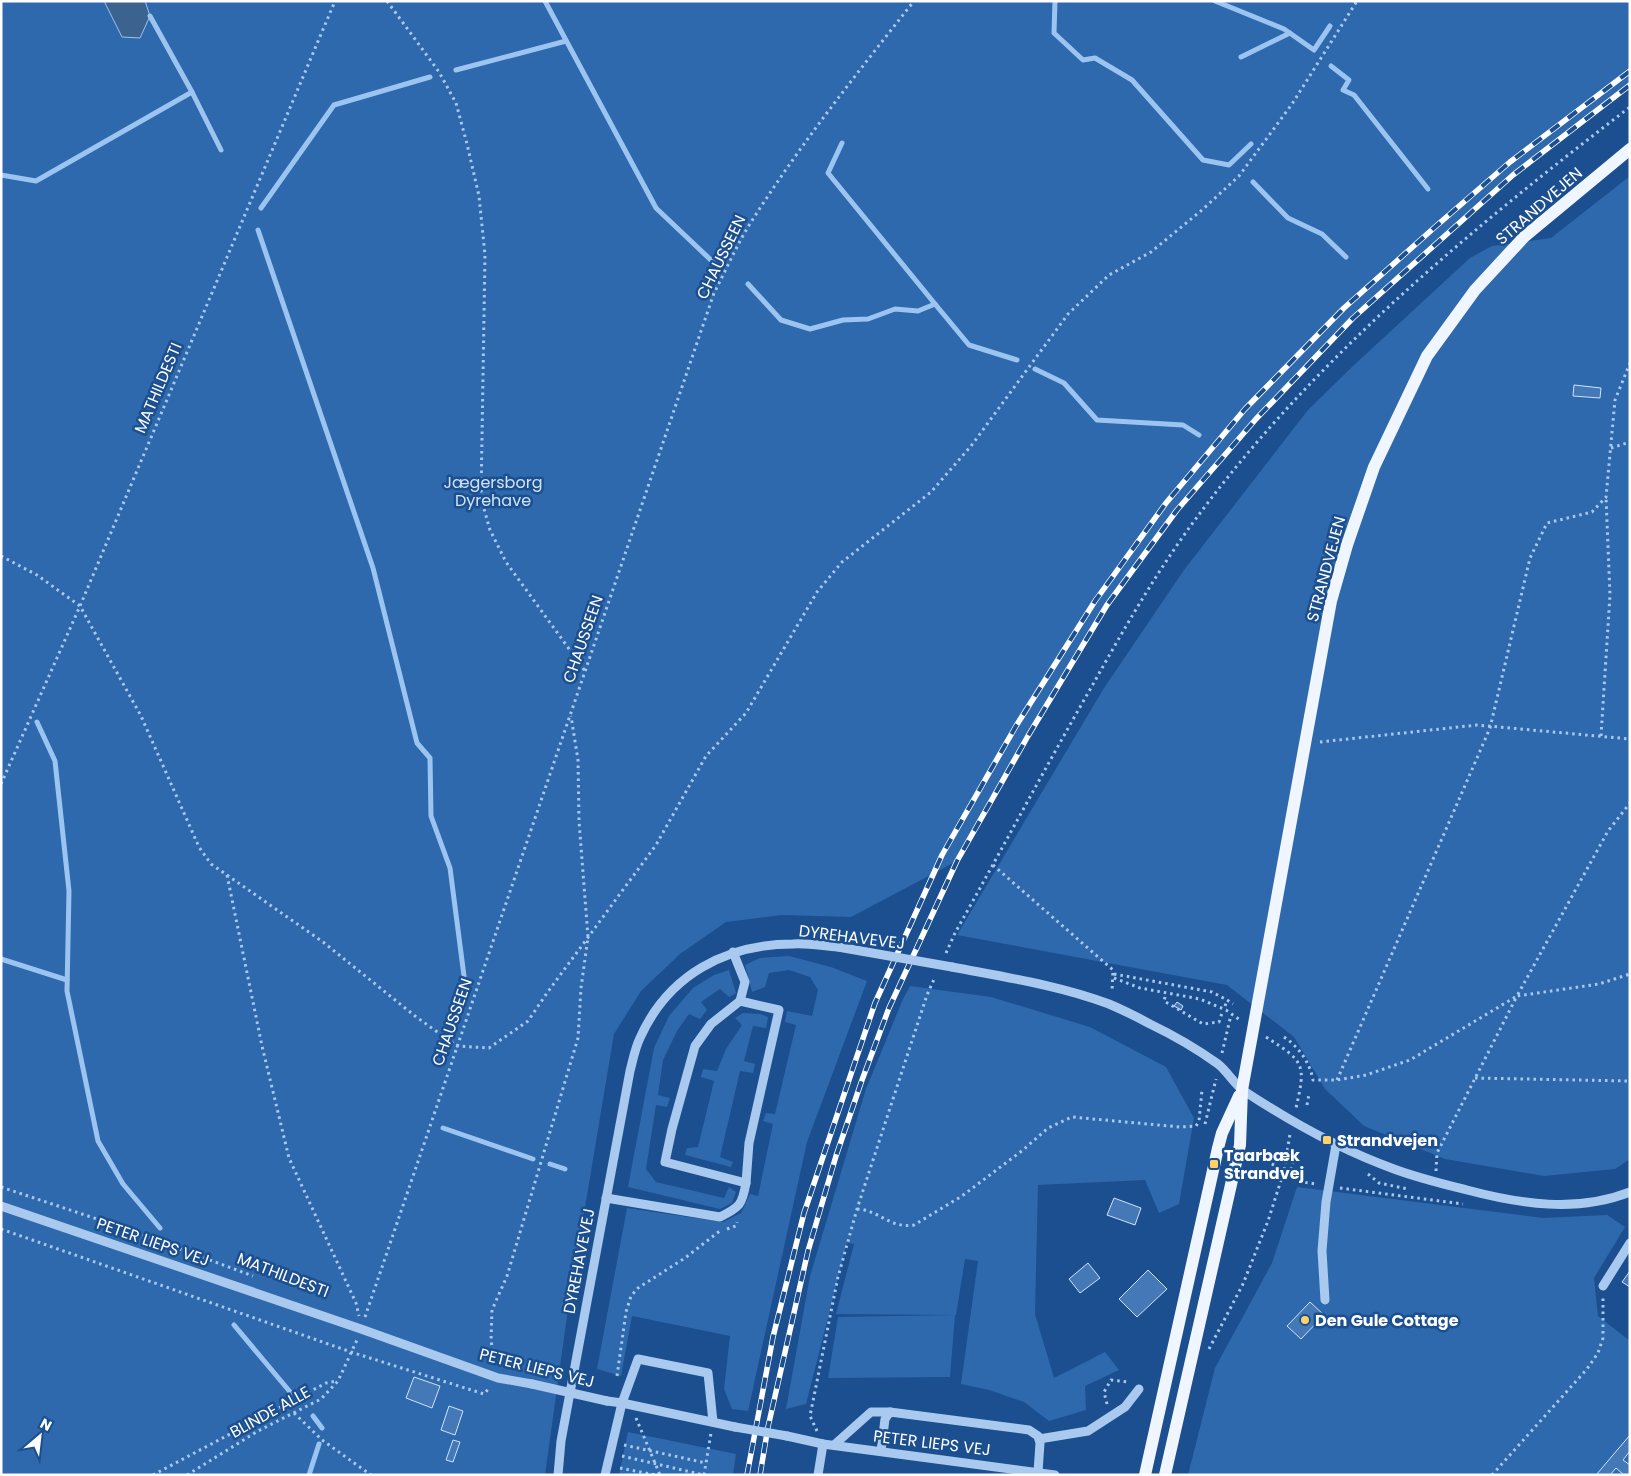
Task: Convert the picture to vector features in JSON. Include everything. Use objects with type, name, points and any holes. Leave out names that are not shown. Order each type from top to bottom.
[{"type":"main road","name":"STRANDVEJEN","points":[[1165,1475],[1240,1145],[1242,1090],[1331,601],[1347,545],[1374,467],[1426,356],[1475,290],[1524,237],[1630,149]]},
{"type":"main road","name":"STRANDVEJEN","points":[[1145,1475],[1218,1148],[1222,1133],[1242,1090]]},
{"type":"street","name":"DYREHAVEVEJ","points":[[558,1475],[561,1441],[630,1071],[640,1039],[654,1012],[678,985],[704,965],[733,952],[767,945],[794,944],[838,947],[1053,987],[1110,1005],[1160,1029],[1219,1065],[1242,1090]]},
{"type":"street","points":[[733,952],[744,982],[740,1002],[711,1024],[695,1046],[665,1162],[746,1182]]},
{"type":"street","points":[[606,1198],[720,1217],[736,1209],[742,1202],[746,1182],[749,1143],[761,1097],[779,1010],[740,1002]]},
{"type":"street","points":[[1242,1090],[1336,1144],[1394,1169],[1435,1182],[1503,1199],[1560,1205],[1612,1199],[1630,1192]]},
{"type":"street","points":[[1325,1300],[1322,1252],[1329,1186],[1336,1144]]},
{"type":"street","name":"PETER LIEPS VEJ","points":[[1,1206],[361,1329],[498,1378],[823,1444],[1055,1475]]},
{"type":"street","points":[[1603,1286],[1630,1243]]},
{"type":"street","points":[[605,1475],[638,1359],[708,1373],[713,1422]]},
{"type":"street","points":[[1039,1438],[1088,1431],[1125,1406],[1140,1389]]},
{"type":"street","points":[[834,1445],[871,1412],[890,1412],[1029,1430],[1039,1438],[1038,1472]]},
{"type":"street","points":[[880,1451],[886,1419],[890,1412]]},
{"type":"street","points":[[818,1475],[823,1444]]},
{"type":"path","name":"MATHILDESTI","points":[[1,784],[80,606],[335,1]]},
{"type":"path","points":[[387,1],[440,72],[456,103],[468,144],[479,196],[485,255],[481,498],[490,530],[506,562],[586,671]]},
{"type":"path","name":"CHAUSSEEN","points":[[361,1329],[714,293],[752,221],[801,146],[914,1]]},
{"type":"path","points":[[1,556],[37,575],[80,606],[141,716],[199,847],[211,864],[324,942],[415,1016],[457,1046],[489,1048],[528,1021],[656,845],[706,756],[746,713],[823,584],[842,562],[931,492],[977,438],[1068,314],[1109,275],[1150,252],[1202,210],[1238,176],[1292,104],[1357,1]]},
{"type":"path","points":[[943,960],[955,933],[1038,782],[1147,590],[1182,537],[1230,476],[1276,421],[1338,354],[1422,277],[1553,166],[1630,107]]},
{"type":"path","points":[[1600,736],[1610,595],[1606,496],[1615,400],[1630,363]]},
{"type":"path","points":[[1611,448],[1630,442]]},
{"type":"path","points":[[1337,1080],[1490,728],[1530,558],[1547,523],[1592,512],[1606,496]]},
{"type":"path","points":[[1,1229],[352,1352],[484,1394],[498,1378],[491,1341],[492,1310],[507,1276],[578,1038],[580,988],[588,937],[579,821],[578,760],[570,716]]},
{"type":"path","points":[[1304,743],[1477,726],[1630,739]]},
{"type":"path","points":[[1435,1182],[1437,1153],[1517,996],[1608,831],[1630,803]]},
{"type":"path","points":[[993,865],[1113,970],[1114,976]]},
{"type":"path","points":[[227,875],[262,1046],[289,1158],[356,1303],[361,1329]]},
{"type":"path","points":[[823,1444],[810,1416],[838,1277],[857,1209],[927,995],[939,968]]},
{"type":"path","points":[[1284,1037],[1301,1052],[1311,1069],[1314,1080],[1337,1080],[1366,1075],[1410,1060],[1517,996],[1600,984],[1630,974]]},
{"type":"path","points":[[1114,976],[1212,992],[1233,1004]]},
{"type":"path","points":[[1114,976],[1140,988],[1200,999],[1226,1010],[1232,1015],[1219,1065]]},
{"type":"path","points":[[1165,997],[1164,1001],[1203,1024],[1219,1022],[1222,1013]]},
{"type":"path","points":[[1225,1006],[1227,1000]]},
{"type":"path","points":[[1265,1036],[1284,1049],[1302,1069],[1298,1099]]},
{"type":"path","points":[[1475,1078],[1630,1080]]},
{"type":"path","points":[[857,1209],[868,1209],[896,1225],[914,1225],[962,1196],[1023,1150],[1048,1128],[1072,1118],[1180,1127],[1196,1126],[1199,1120],[1202,1090]]},
{"type":"path","points":[[1307,1104],[1309,1094]]},
{"type":"path","points":[[1205,1124],[1211,1097]]},
{"type":"path","points":[[1206,1352],[1212,1346],[1243,1284],[1268,1221],[1284,1171],[1288,1146]]},
{"type":"path","points":[[1289,1176],[1296,1151]]},
{"type":"path","points":[[1255,1154],[1284,1171],[1296,1181],[1473,1205]]},
{"type":"path","name":"MATHILDESTI","points":[[1,1187],[118,1226],[254,1277]]},
{"type":"path","points":[[616,1377],[626,1312],[631,1296],[638,1288],[649,1283],[685,1258],[720,1230],[736,1226],[742,1202]]},
{"type":"path","points":[[1492,1475],[1587,1369],[1598,1353],[1604,1338],[1603,1286]]},
{"type":"path","points":[[353,1315],[359,1316]]},
{"type":"path","name":"BLINDE ALLE","points":[[187,1475],[258,1431],[321,1399],[338,1381],[361,1329]]},
{"type":"path","points":[[1112,1415],[1104,1392],[1111,1380],[1132,1382]]},
{"type":"path","points":[[153,1475],[326,1383],[338,1381]]},
{"type":"path","points":[[626,1404],[660,1475]]},
{"type":"path","points":[[294,1413],[322,1440],[372,1475]]},
{"type":"path","points":[[610,1453],[704,1475],[713,1422]]},
{"type":"path","points":[[613,1442],[706,1463]]},
{"type":"path","points":[[608,1465],[656,1475]]},
{"type":"green space","name":"Jægersborg Dyrehave","points":[[1,1],[1630,1],[1630,85],[1513,175],[1353,318],[1256,419],[1177,510],[1107,605],[1028,736],[957,861],[851,917],[781,915],[726,922],[680,954],[641,991],[614,1034],[568,1309],[545,1475],[1,1475]]},
{"type":"green space","points":[[1630,176],[1630,1159],[1615,1169],[1544,1176],[1445,1159],[1364,1126],[1325,1089],[1294,1037],[1227,985],[957,935],[1104,688],[1184,570],[1308,410],[1470,258],[1492,246],[1551,238]]},
{"type":"green space","points":[[789,956],[831,967],[867,981],[807,1142],[748,1411],[732,1409],[724,1389],[730,1336],[632,1316],[621,1376],[597,1369],[627,1208],[723,1222],[741,1213],[750,1194],[758,1196],[773,1124],[763,1121],[766,1113],[775,1114],[796,1025],[785,1022],[787,1011],[812,1016],[818,990],[810,977],[789,970],[769,973],[765,987],[752,992],[745,965],[760,958]]},
{"type":"green space","points":[[729,970],[736,993],[729,997],[720,989],[701,1002],[707,1010],[700,1019],[689,1014],[677,1031],[663,1060],[658,1095],[670,1098],[667,1107],[656,1105],[646,1169],[656,1182],[724,1198],[729,1187],[736,1192],[732,1203],[720,1209],[628,1187],[654,1048],[669,1016],[693,988],[714,975]]},
{"type":"green space","points":[[910,986],[991,997],[1090,1027],[1166,1067],[1194,1118],[1179,1204],[1159,1213],[1145,1180],[1038,1185],[1035,1314],[1054,1378],[1105,1352],[1119,1370],[1085,1386],[1086,1410],[1049,1421],[1024,1402],[989,1390],[961,1384],[978,1261],[965,1259],[956,1315],[836,1314],[854,1244],[847,1243],[806,1404],[786,1409],[810,1276],[866,1089]]},
{"type":"green space","points":[[743,1013],[760,1014],[768,1017],[766,1028],[753,1026],[744,1061],[755,1064],[753,1073],[740,1071],[720,1157],[733,1162],[731,1167],[685,1155],[687,1148],[698,1147],[714,1081],[701,1077],[703,1069],[717,1071],[726,1049],[742,1025],[735,1018]]},
{"type":"green space","points":[[1297,1187],[1543,1218],[1607,1215],[1625,1227],[1594,1278],[1598,1316],[1630,1341],[1630,1475],[1188,1475],[1215,1368],[1272,1263]]},
{"type":"green space","points":[[955,1315],[950,1377],[828,1378],[838,1317]]},
{"type":"green space","points":[[628,1432],[736,1454],[733,1475],[619,1475]]},
{"type":"shaded area","points":[[104,1],[145,1],[150,16],[140,38],[122,37]]},
{"type":"building","points":[[1574,385],[1601,388],[1600,398],[1573,396]]},
{"type":"building","points":[[1177,1002],[1183,1006],[1181,1010],[1174,1006]]},
{"type":"building","points":[[1114,1198],[1141,1208],[1135,1225],[1107,1215]]},
{"type":"building","points":[[1088,1263],[1100,1278],[1080,1293],[1069,1279]]},
{"type":"building","points":[[1148,1270],[1167,1289],[1137,1317],[1119,1299]]},
{"type":"building","points":[[1630,1271],[1630,1287],[1622,1282]]},
{"type":"building","name":"Den Gule Cottage","points":[[1310,1302],[1324,1315],[1301,1339],[1287,1326]]},
{"type":"building","points":[[414,1377],[440,1386],[432,1408],[406,1398]]},
{"type":"building","points":[[449,1406],[463,1411],[455,1435],[441,1430]]},
{"type":"building","points":[[1630,1435],[1630,1451],[1623,1460],[1630,1465],[1630,1475],[1624,1475],[1616,1468],[1610,1475],[1596,1475]]},
{"type":"building","points":[[453,1440],[460,1442],[453,1462],[446,1460]]},
{"type":"waterway","points":[[545,1],[656,208],[714,263]]},
{"type":"waterway","points":[[1055,1],[1054,33],[1083,60],[1095,58],[1132,80],[1203,160],[1229,165],[1251,144]]},
{"type":"waterway","points":[[1215,1],[1284,29],[1314,50],[1330,26]]},
{"type":"waterway","points":[[150,16],[192,92],[221,150]]},
{"type":"waterway","points":[[1241,57],[1290,33]]},
{"type":"waterway","points":[[456,70],[566,41]]},
{"type":"waterway","points":[[1331,66],[1349,80],[1343,90],[1354,95],[1428,189]]},
{"type":"waterway","points":[[261,208],[334,105],[430,77]]},
{"type":"waterway","points":[[1,175],[36,181],[192,92]]},
{"type":"waterway","points":[[842,143],[828,173],[935,304]]},
{"type":"waterway","points":[[1253,182],[1288,218],[1322,234],[1346,257]]},
{"type":"waterway","points":[[258,230],[373,568],[417,743],[430,758],[431,816],[450,868],[464,976]]},
{"type":"waterway","points":[[748,284],[781,320],[810,329],[843,320],[868,319],[895,309],[918,311],[935,304],[969,345],[1017,360]]},
{"type":"waterway","points":[[1035,369],[1064,383],[1097,420],[1183,425],[1199,435]]},
{"type":"waterway","points":[[37,722],[55,761],[69,891],[67,991],[98,1141],[123,1184],[160,1228]]},
{"type":"waterway","points":[[1,959],[67,980]]},
{"type":"waterway","points":[[443,1128],[533,1159]]},
{"type":"waterway","points":[[550,1164],[565,1169]]},
{"type":"waterway","points":[[234,1325],[291,1393]]},
{"type":"waterway","points":[[313,1416],[322,1428]]},
{"type":"waterway","points":[[309,1475],[319,1444]]},
{"type":"railway","points":[[747,1475],[773,1337],[804,1213],[875,1003],[942,855],[1016,726],[1095,601],[1166,503],[1245,409],[1344,308],[1435,227],[1510,162],[1630,71]]},
{"type":"railway","points":[[760,1475],[768,1427],[808,1251],[836,1156],[889,1008],[957,861],[1028,736],[1107,605],[1177,510],[1256,419],[1353,318],[1513,175],[1630,85]]},
{"type":"place","name":"Strandvejen","points":[[1327,1140]]},
{"type":"place","name":"Taarbæk Strandvej","points":[[1214,1164]]},
{"type":"place","name":"Den Gule Cottage","points":[[1305,1320]]}]
